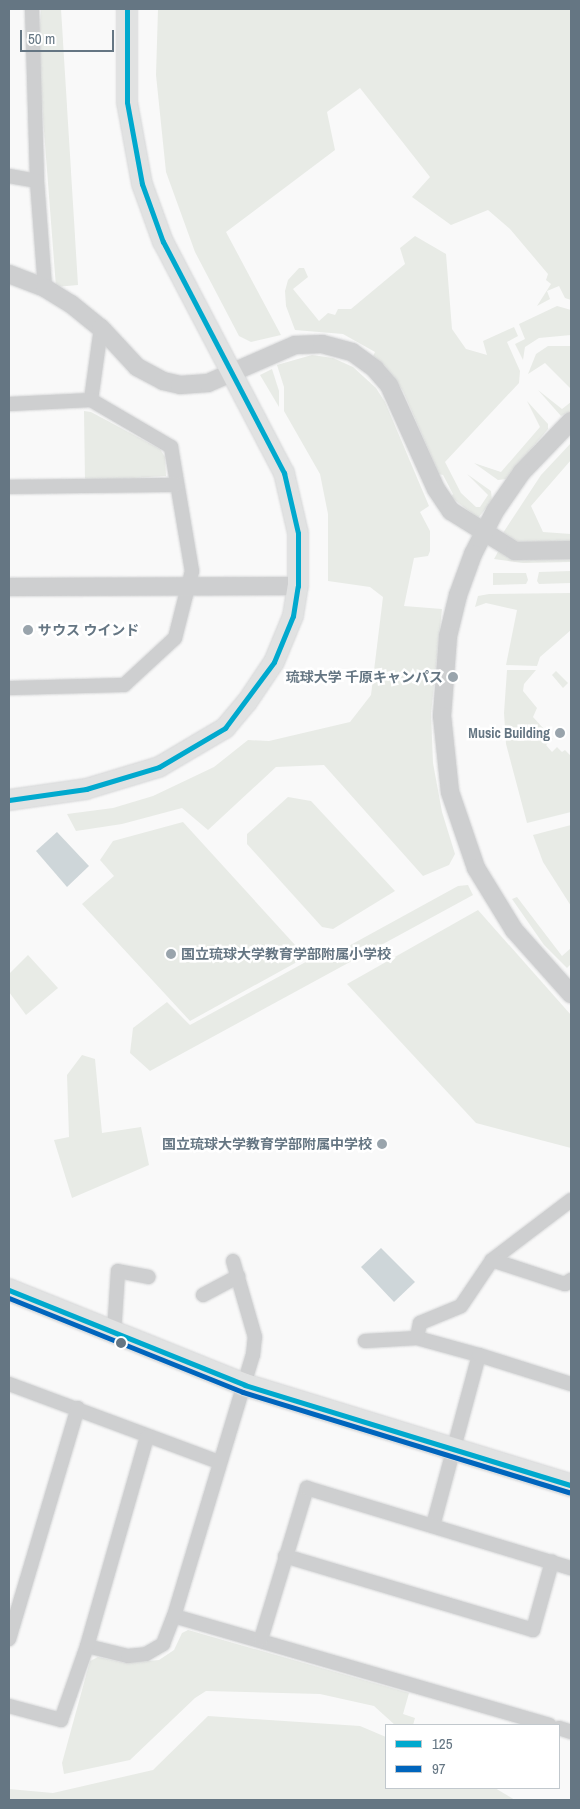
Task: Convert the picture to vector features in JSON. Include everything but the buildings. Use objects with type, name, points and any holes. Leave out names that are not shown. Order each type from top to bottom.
[{"type":"main road","points":[[9,800],[86,788],[159,767],[225,728],[247,702],[274,662],[293,616],[298,586],[298,533],[284,473],[233,372],[163,242],[142,184],[127,102],[127,9]]},
{"type":"main road","points":[[9,1290],[244,1385],[571,1485]]},
{"type":"street","points":[[32,9],[37,181],[45,288]]},
{"type":"street","points":[[9,176],[37,181]]},
{"type":"street","points":[[9,274],[45,288],[101,328],[137,366],[163,381],[196,384],[233,372],[295,345],[331,345],[358,356],[376,369],[389,385],[444,502],[483,533],[515,551],[571,550]]},
{"type":"street","points":[[91,400],[101,328]]},
{"type":"street","points":[[9,404],[91,400],[171,447],[192,571],[175,638],[124,685],[9,688]]},
{"type":"street","points":[[571,421],[525,467],[483,533],[458,595],[446,651],[442,716],[448,784],[469,851],[493,898],[525,943],[571,994]]},
{"type":"street","points":[[9,487],[176,485]]},
{"type":"street","points":[[9,586],[190,584],[298,586]]},
{"type":"street","points":[[416,1338],[420,1323],[461,1306],[492,1260],[571,1200]]},
{"type":"street","points":[[87,1646],[128,1656],[146,1654],[163,1644],[174,1616],[219,1462],[244,1385],[250,1374],[255,1337],[233,1260]]},
{"type":"street","points":[[492,1260],[565,1284],[571,1280]]},
{"type":"street","points":[[114,1333],[118,1271],[148,1277]]},
{"type":"street","points":[[203,1295],[238,1276]]},
{"type":"street","points":[[366,1341],[416,1338],[479,1355],[565,1382],[571,1372]]},
{"type":"street","points":[[433,1526],[456,1451],[479,1355]]},
{"type":"street","points":[[9,1384],[78,1408],[147,1437],[219,1462]]},
{"type":"street","points":[[9,1640],[78,1408]]},
{"type":"street","points":[[9,1706],[60,1720],[87,1646],[147,1437]]},
{"type":"street","points":[[260,1639],[307,1488],[571,1568]]},
{"type":"street","points":[[285,1556],[533,1630],[552,1562]]},
{"type":"street","points":[[174,1616],[260,1639],[546,1724]]},
{"type":"shaded area","points":[[41,9],[61,9],[78,285],[56,287],[38,53]]},
{"type":"shaded area","points":[[158,9],[571,9],[571,300],[565,298],[559,286],[547,291],[550,299],[537,306],[551,284],[546,280],[548,274],[510,229],[488,210],[451,225],[412,197],[430,177],[360,88],[327,112],[335,150],[226,232],[281,335],[251,342],[239,336],[195,252],[166,172],[156,75]]},
{"type":"shaded area","points":[[415,236],[446,254],[452,329],[466,349],[487,355],[483,341],[514,327],[518,336],[507,342],[520,371],[519,383],[445,462],[461,493],[476,507],[480,507],[488,495],[467,474],[491,491],[492,501],[478,518],[451,497],[453,494],[443,475],[439,474],[403,391],[385,366],[373,356],[375,352],[343,334],[295,330],[286,306],[285,291],[288,280],[299,268],[304,268],[308,277],[293,289],[319,321],[328,313],[335,315],[338,309],[351,309],[405,264],[400,248]]},
{"type":"shaded area","points":[[557,306],[571,310],[571,335],[539,338],[525,347],[523,360],[515,344],[525,339],[519,324]]},
{"type":"shaded area","points":[[548,346],[571,346],[571,389],[545,363],[528,374],[536,354]]},
{"type":"shaded area","points":[[312,355],[333,358],[353,367],[376,388],[385,402],[429,506],[420,512],[430,531],[430,551],[428,556],[414,558],[404,606],[442,609],[431,714],[433,763],[442,812],[455,854],[449,865],[423,876],[324,765],[276,767],[208,830],[182,808],[122,824],[76,831],[67,814],[113,808],[153,796],[214,767],[248,740],[269,741],[350,722],[371,695],[383,597],[370,587],[328,581],[328,514],[320,474],[284,411],[284,387],[277,365]]},
{"type":"shaded area","points":[[272,369],[279,391],[279,407],[260,375]]},
{"type":"shaded area","points":[[538,390],[562,409],[571,402],[571,411],[561,416]]},
{"type":"shaded area","points":[[527,401],[548,424],[548,429],[506,479],[498,480],[474,463],[501,472],[540,427]]},
{"type":"shaded area","points":[[84,411],[91,412],[160,449],[165,457],[166,476],[85,481]]},
{"type":"shaded area","points":[[571,443],[571,460],[531,506],[543,532],[571,534],[571,545],[528,546],[501,536],[541,475]]},
{"type":"shaded area","points":[[499,550],[571,557],[571,562],[523,563],[494,559]]},
{"type":"shaded area","points":[[571,571],[571,583],[539,584],[537,581],[539,572]]},
{"type":"shaded area","points":[[493,573],[526,573],[528,580],[526,584],[493,585]]},
{"type":"shaded area","points":[[571,593],[571,630],[540,657],[537,666],[506,665],[517,610],[486,603],[475,607],[478,596],[489,594]]},
{"type":"shaded area","points":[[507,670],[536,670],[524,684],[523,691],[537,708],[533,717],[553,739],[546,745],[552,752],[557,747],[562,752],[565,750],[571,756],[571,812],[527,823],[506,744],[504,713]]},
{"type":"shaded area","points":[[556,671],[568,683],[563,688],[552,675]]},
{"type":"shaded area","points":[[288,797],[311,801],[395,891],[333,929],[322,927],[247,844],[247,834]]},
{"type":"shaded area","points":[[183,822],[306,957],[190,1021],[82,904],[114,876],[100,860],[113,841]]},
{"type":"shaded area","points":[[571,825],[571,906],[543,862],[533,835]]},
{"type":"shaded area","points":[[57,832],[89,866],[67,887],[36,851]]},
{"type":"shaded area","points":[[468,885],[473,895],[150,1071],[130,1053],[133,1028],[167,1002],[190,1025],[313,958],[325,959],[458,886]]},
{"type":"shaded area","points":[[517,897],[562,956],[571,948],[571,964],[567,968],[544,945],[512,899]]},
{"type":"shaded area","points":[[478,910],[571,1015],[571,1148],[476,1123],[347,984]]},
{"type":"shaded area","points":[[28,955],[58,988],[26,1015],[9,992],[9,974]]},
{"type":"shaded area","points":[[82,1055],[95,1059],[102,1133],[141,1127],[149,1165],[72,1198],[54,1140],[69,1137],[67,1075]]},
{"type":"shaded area","points":[[381,1248],[415,1282],[394,1302],[361,1267]]},
{"type":"shaded area","points":[[188,1630],[409,1693],[403,1714],[415,1718],[413,1724],[394,1724],[374,1706],[320,1694],[206,1691],[195,1698],[130,1760],[64,1774],[62,1763],[90,1661],[98,1657],[126,1663],[159,1660],[174,1650],[182,1633]]},
{"type":"shaded area","points":[[208,1716],[360,1726],[385,1737],[385,1789],[497,1789],[515,1800],[9,1800],[9,1789],[53,1793],[153,1770]]},
{"type":"transit line","name":"125","points":[[9,800],[86,789],[159,767],[225,728],[274,662],[293,616],[298,586],[298,533],[284,473],[163,242],[142,184],[127,102],[127,9]]},
{"type":"transit line","name":"125","points":[[9,1290],[245,1385],[571,1485]]},
{"type":"transit line","name":"97","points":[[9,1298],[243,1392],[569,1492]]},
{"type":"place","name":"サウス ウインド","points":[[28,630]]},
{"type":"place","name":"琉球大学 千原キャンパス","points":[[453,677]]},
{"type":"place","name":"Music Building","points":[[560,733]]},
{"type":"place","name":"国立琉球大学教育学部附属小学校","points":[[171,954]]},
{"type":"place","name":"国立琉球大学教育学部附属中学校","points":[[382,1144]]}]
